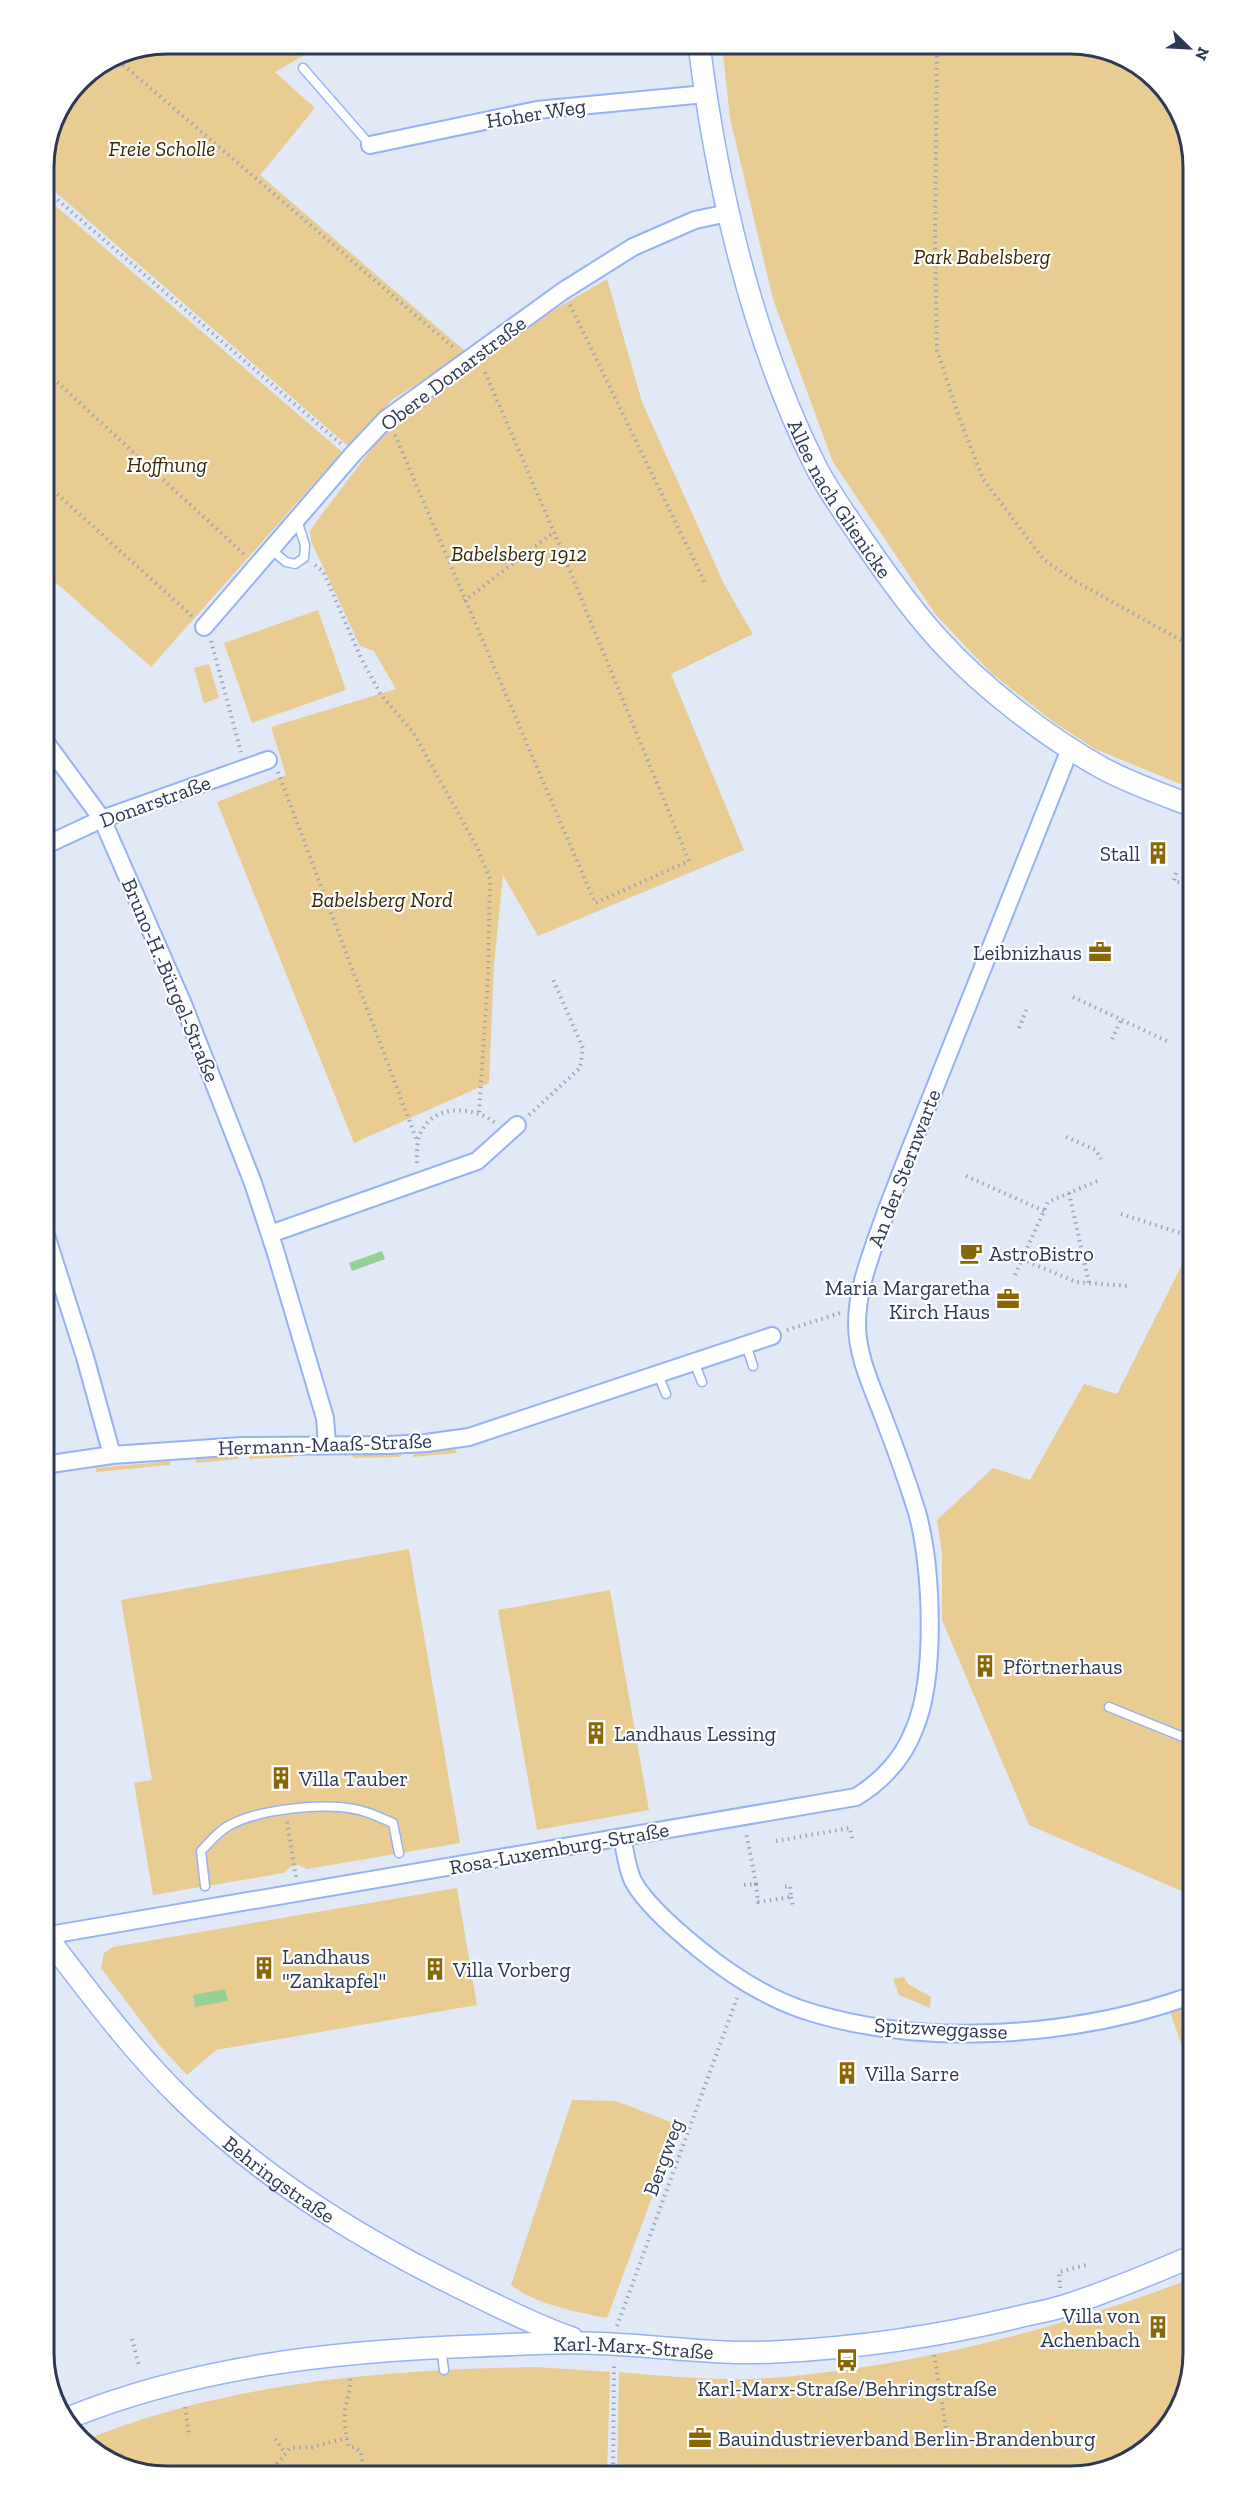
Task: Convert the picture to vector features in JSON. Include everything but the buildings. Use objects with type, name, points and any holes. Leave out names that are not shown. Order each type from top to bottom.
[{"type":"street","name":"Allee nach Glienicke","points":[[700,54],[705,94],[728,213],[768,349],[789,407],[817,468],[843,511],[903,595],[948,649],[995,694],[1105,770],[1183,802]]},
{"type":"street","name":"Hoher Weg","points":[[370,145],[537,110],[705,94]]},
{"type":"street","name":"Obere Donarstraße","points":[[204,627],[386,419],[563,291],[633,247],[696,220],[728,213]]},
{"type":"street","name":"An der Sternwarte","points":[[929,1599],[925,1556],[917,1513],[866,1370],[858,1342],[858,1307],[862,1284],[895,1189],[1070,748]]},
{"type":"street","name":"Bruno-H.-Bürgel-Straße","points":[[54,754],[102,819],[220,1095],[270,1234],[325,1418],[327,1444]]},
{"type":"street","name":"Donarstraße","points":[[54,841],[102,819],[268,760]]},
{"type":"street","points":[[270,1234],[477,1161],[511,1130]]},
{"type":"street","points":[[54,1260],[85,1357],[112,1455]]},
{"type":"street","name":"Hermann-Maaß-Straße","points":[[54,1464],[112,1455],[242,1446],[397,1445],[469,1437],[772,1336]]},
{"type":"street","name":"Rosa-Luxemburg-Straße","points":[[54,1932],[856,1797],[871,1787],[896,1761],[906,1746],[920,1715],[926,1680],[929,1599]]},
{"type":"street","name":"Spitzweggasse","points":[[622,1837],[633,1880],[648,1900],[689,1941],[744,1981],[778,1999],[813,2013],[888,2028],[936,2032],[1013,2032],[1065,2026],[1183,1999]]},
{"type":"street","name":"Behringstraße","points":[[54,1947],[128,2042],[185,2102],[248,2159],[330,2217],[416,2267],[533,2323],[584,2343]]},
{"type":"street","name":"Karl-Marx-Straße","points":[[73,2416],[146,2390],[215,2374],[347,2355],[441,2347],[584,2343],[702,2352],[770,2352],[849,2348],[962,2331],[1061,2307],[1136,2281],[1183,2261]]},
{"type":"lane","points":[[303,68],[370,145]]},
{"type":"lane","points":[[270,549],[286,562],[295,564],[304,558],[305,545],[297,520]]},
{"type":"lane","points":[[746,1344],[753,1366]]},
{"type":"lane","points":[[694,1362],[702,1382]]},
{"type":"lane","points":[[658,1374],[666,1394]]},
{"type":"lane","points":[[1109,1707],[1183,1737]]},
{"type":"lane","points":[[205,1886],[201,1851],[216,1836],[230,1824],[285,1810],[330,1807],[355,1809],[375,1815],[393,1823],[399,1853]]},
{"type":"lane","points":[[441,2347],[444,2370]]},
{"type":"path","points":[[937,54],[935,239],[937,350],[983,479],[1044,560],[1075,581],[1183,641]]},
{"type":"path","points":[[122,64],[468,360],[482,364],[554,532],[689,861],[596,903],[392,428]]},
{"type":"path","points":[[54,197],[353,454]]},
{"type":"path","points":[[568,302],[705,585]]},
{"type":"path","points":[[54,379],[256,566]]},
{"type":"path","points":[[54,491],[204,627],[214,645],[238,745]]},
{"type":"path","points":[[464,600],[554,532]]},
{"type":"path","points":[[304,558],[323,571],[361,658],[381,695],[413,732],[477,847],[490,879],[488,976],[479,1113]]},
{"type":"path","points":[[281,777],[417,1141],[416,1183]]},
{"type":"path","points":[[1176,873],[1174,881],[1183,883]]},
{"type":"path","points":[[417,1141],[424,1125],[440,1114],[460,1109],[479,1113],[499,1126],[511,1130],[580,1068],[583,1048],[552,977]]},
{"type":"path","points":[[1073,997],[1169,1042]]},
{"type":"path","points":[[1019,1028],[1028,1006]]},
{"type":"path","points":[[1112,1039],[1121,1020]]},
{"type":"path","points":[[1066,1137],[1096,1150],[1101,1159]]},
{"type":"path","points":[[966,1176],[1044,1211]]},
{"type":"path","points":[[1015,1275],[1048,1202],[1100,1180]]},
{"type":"path","points":[[1069,1193],[1089,1283]]},
{"type":"path","points":[[1120,1214],[1183,1233]]},
{"type":"path","points":[[1022,1259],[1076,1282],[1128,1286]]},
{"type":"path","points":[[798,1326],[832,1315]]},
{"type":"path","points":[[285,1810],[294,1866]]},
{"type":"path","points":[[743,1816],[758,1902],[792,1897]]},
{"type":"path","points":[[776,1841],[850,1828],[853,1842]]},
{"type":"path","points":[[744,1885],[756,1884]]},
{"type":"path","points":[[783,1887],[790,1886],[793,1906]]},
{"type":"path","name":"Bergweg","points":[[613,2466],[614,2336],[744,1981]]},
{"type":"path","points":[[1061,2307],[1059,2272],[1086,2265]]},
{"type":"path","points":[[132,2340],[140,2366]]},
{"type":"path","points":[[934,2355],[947,2434]]},
{"type":"path","points":[[350,2379],[350,2396],[345,2410],[347,2438],[349,2447],[354,2447],[361,2452],[363,2466]]},
{"type":"path","points":[[184,2407],[189,2435]]},
{"type":"path","points":[[277,2466],[290,2448],[318,2445],[347,2438]]},
{"type":"path","points":[[275,2439],[285,2452]]},
{"type":"green space","name":"Freie Scholle","points":[[160,54],[306,54],[275,72],[315,108],[260,175],[466,352],[392,400],[348,446],[54,191],[55,152],[63,124],[77,98],[104,73],[131,60]]},
{"type":"green space","name":"Park Babelsberg","points":[[723,54],[1077,54],[1106,60],[1127,69],[1139,77],[1160,98],[1177,131],[1183,167],[1183,785],[1095,749],[1052,721],[990,672],[936,615],[833,462],[773,299],[730,118]]},
{"type":"green space","name":"Hoffnung","points":[[54,205],[342,452],[151,667],[54,581]]},
{"type":"green space","name":"Babelsberg 1912","points":[[607,279],[642,402],[724,584],[753,634],[671,674],[744,850],[538,936],[503,875],[494,965],[489,1083],[354,1143],[217,802],[286,775],[271,727],[396,689],[374,651],[360,646],[311,541],[310,531],[319,518],[382,435],[542,317]]},
{"type":"green space","points":[[318,610],[346,690],[252,723],[224,643]]},
{"type":"green space","points":[[209,664],[219,698],[204,703],[194,668]]},
{"type":"green space","points":[[1183,1263],[1183,1892],[1029,1825],[942,1620],[942,1553],[937,1520],[993,1468],[1030,1480],[1084,1384],[1117,1394]]},
{"type":"green space","points":[[455,1449],[457,1453],[413,1457],[413,1453]]},
{"type":"green space","points":[[293,1453],[294,1457],[249,1459],[250,1455]]},
{"type":"green space","points":[[352,1454],[401,1454],[401,1457],[353,1458]]},
{"type":"green space","points":[[238,1455],[239,1459],[195,1463],[197,1458]]},
{"type":"green space","points":[[170,1461],[170,1465],[96,1472],[96,1468]]},
{"type":"green space","points":[[409,1549],[460,1843],[307,1869],[298,1865],[290,1867],[284,1873],[153,1895],[134,1783],[152,1780],[121,1600]]},
{"type":"green space","points":[[610,1590],[649,1810],[537,1830],[498,1610]]},
{"type":"green space","points":[[457,1888],[477,2005],[216,2050],[187,2075],[159,2045],[101,1968],[104,1953],[113,1947]]},
{"type":"green space","points":[[904,1977],[908,1984],[931,1997],[930,2008],[899,1995],[893,1979]]},
{"type":"green space","points":[[1183,2007],[1183,2049],[1170,2012]]},
{"type":"green space","points":[[572,2100],[616,2101],[679,2125],[607,2318],[544,2302],[511,2285]]},
{"type":"green space","points":[[1183,2282],[1183,2353],[1177,2389],[1164,2416],[1145,2438],[1127,2451],[1099,2462],[1077,2466],[617,2466],[619,2372],[751,2379],[864,2367],[990,2342]]},
{"type":"green space","points":[[536,2367],[610,2372],[607,2466],[160,2466],[124,2457],[110,2451],[92,2437],[139,2420],[250,2392],[364,2376]]},
{"type":"shaded area","points":[[382,1251],[385,1259],[352,1271],[349,1263]]},
{"type":"shaded area","points":[[225,1989],[228,2001],[195,2007],[193,1995]]},
{"type":"place","name":"Stall","points":[[1158,853]]},
{"type":"place","name":"Leibnizhaus","points":[[1100,952]]},
{"type":"place","name":"AstroBistro","points":[[971,1253]]},
{"type":"place","name":"Maria Margaretha Kirch Haus","points":[[1008,1299]]},
{"type":"place","name":"Pförtnerhaus","points":[[985,1666]]},
{"type":"place","name":"Landhaus Lessing","points":[[596,1733]]},
{"type":"place","name":"Villa Tauber","points":[[281,1778]]},
{"type":"place","name":"Landhaus \"Zankapfel\"","points":[[264,1968]]},
{"type":"place","name":"Villa Vorberg","points":[[435,1969]]},
{"type":"place","name":"Villa Sarre","points":[[847,2073]]},
{"type":"place","name":"Villa von Achenbach","points":[[1158,2327]]},
{"type":"place","name":"Karl-Marx-Straße/Behringstraße","points":[[847,2360]]},
{"type":"place","name":"Bauindustrieverband Berlin-Brandenburg","points":[[700,2438]]},
{"type":"park label","name":"Babelsberg Nord","points":[[382,899]]}]
